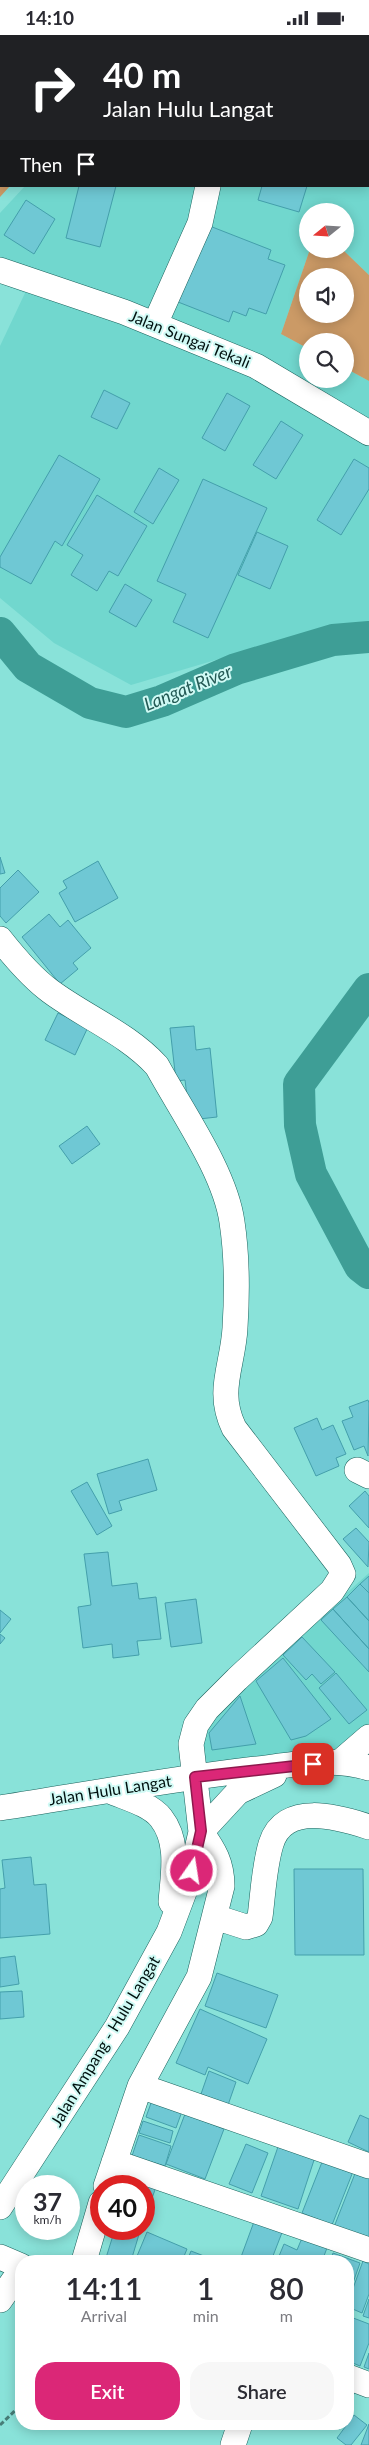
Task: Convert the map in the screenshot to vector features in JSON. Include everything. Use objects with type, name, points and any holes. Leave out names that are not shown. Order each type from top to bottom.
[{"type":"street","points":[[155,324],[200,223],[208,187]]},
{"type":"street","name":"Jalan Sungai Tekali","points":[[0,270],[155,324],[256,366],[369,433]]},
{"type":"street","name":"Jalan Ampang - Hulu Langat","points":[[0,939],[17,961],[50,991],[144,1051],[157,1066],[220,1176],[232,1222],[236,1307],[235,1331],[225,1384],[228,1417],[234,1428],[342,1569],[340,1580],[332,1591],[207,1709],[196,1725],[191,1744],[201,1831],[192,1871],[169,1932],[117,2027],[0,2207]]},
{"type":"street","points":[[110,2175],[140,2086],[199,1977],[215,1917],[222,1887],[222,1871],[218,1857],[201,1831],[238,1791],[269,1775],[340,1762],[369,1737]]},
{"type":"street","name":"Jalan Hulu Langat","points":[[0,1808],[195,1777],[299,1764],[340,1762],[369,1768]]},
{"type":"street","points":[[110,1791],[143,1805],[161,1818],[171,1838],[175,1859],[169,1932]]},
{"type":"street","points":[[215,1917],[246,1927],[256,1924],[260,1917],[271,1844],[278,1829],[291,1820],[309,1815],[336,1816],[369,1827]]},
{"type":"street","points":[[140,2086],[369,2166]]},
{"type":"street","points":[[114,2162],[369,2250]]},
{"type":"street","points":[[86,2255],[90,2240]]},
{"type":"street","points":[[0,2257],[15,2263]]},
{"type":"street","points":[[0,2300],[15,2279]]},
{"type":"street","points":[[354,2379],[369,2385]]},
{"type":"street","points":[[233,2445],[238,2430]]},
{"type":"path","points":[[0,2425],[15,2411]]},
{"type":"shaded area","points":[[0,187],[9,187],[0,197]]},
{"type":"shaded area","points":[[24,187],[369,187],[369,275],[351,258],[354,258],[354,203],[299,203],[299,258],[307,258],[304,268],[299,268],[299,281],[281,334],[299,344],[299,388],[354,388],[354,373],[369,381],[369,621],[246,651],[131,685],[54,643],[0,598],[0,346],[25,293],[0,283],[0,213]]},
{"type":"shaded area","points":[[307,258],[351,258],[369,275],[369,381],[354,373],[354,333],[299,333],[299,344],[281,334],[299,281],[299,323],[354,323],[354,268],[304,268]]},
{"type":"shaded area","points":[[369,1573],[369,1756],[205,1766],[200,1735],[212,1714]]},
{"type":"building","points":[[79,187],[116,187],[100,247],[66,238]]},
{"type":"building","points":[[262,187],[307,187],[302,203],[299,203],[299,212],[258,200]]},
{"type":"building","points":[[26,200],[55,219],[34,254],[4,235]]},
{"type":"building","points":[[202,223],[271,250],[268,259],[285,265],[266,314],[249,308],[246,316],[233,311],[229,322],[173,300]]},
{"type":"building","points":[[104,390],[130,403],[117,429],[91,417]]},
{"type":"building","points":[[227,393],[250,406],[225,451],[202,438]]},
{"type":"building","points":[[281,421],[303,435],[276,479],[253,465]]},
{"type":"building","points":[[59,455],[100,479],[62,546],[55,541],[31,584],[0,567],[0,557]]},
{"type":"building","points":[[354,459],[369,468],[369,489],[341,535],[317,520]]},
{"type":"building","points":[[159,468],[179,480],[153,524],[134,512]]},
{"type":"building","points":[[203,479],[267,508],[208,638],[173,622],[186,594],[157,581]]},
{"type":"building","points":[[97,495],[147,526],[118,576],[109,571],[97,591],[71,575],[83,555],[67,545]]},
{"type":"building","points":[[257,532],[288,546],[270,589],[238,575]]},
{"type":"building","points":[[125,584],[152,600],[136,627],[109,612]]},
{"type":"building","points":[[0,857],[5,873],[0,874]]},
{"type":"building","points":[[98,861],[118,898],[75,922],[59,893],[67,888],[63,881]]},
{"type":"building","points":[[18,870],[39,892],[6,923],[0,916],[0,888]]},
{"type":"building","points":[[49,914],[60,927],[68,920],[91,948],[73,963],[78,969],[60,984],[22,937]]},
{"type":"building","points":[[58,1013],[88,1027],[75,1055],[45,1040]]},
{"type":"building","points":[[194,1026],[196,1050],[210,1048],[217,1117],[190,1120],[185,1080],[176,1081],[170,1028]]},
{"type":"building","points":[[87,1126],[100,1144],[72,1164],[59,1146]]},
{"type":"building","points":[[368,1400],[368,1456],[364,1446],[354,1450],[342,1421],[353,1417],[349,1407]]},
{"type":"building","points":[[317,1418],[322,1430],[333,1425],[346,1454],[336,1458],[339,1466],[316,1476],[294,1428]]},
{"type":"building","points":[[148,1459],[157,1490],[119,1501],[122,1510],[109,1514],[97,1474]]},
{"type":"building","points":[[87,1482],[112,1526],[97,1535],[71,1491]]},
{"type":"building","points":[[365,1491],[369,1496],[369,1528],[349,1506]]},
{"type":"building","points":[[356,1528],[369,1542],[368,1567],[343,1539]]},
{"type":"building","points":[[108,1552],[112,1586],[137,1583],[139,1599],[156,1597],[161,1639],[137,1641],[139,1655],[113,1658],[112,1644],[83,1648],[78,1607],[91,1605],[84,1554]]},
{"type":"building","points":[[369,1576],[369,1593],[360,1584]]},
{"type":"building","points":[[360,1584],[369,1593],[369,1621],[347,1597]]},
{"type":"building","points":[[347,1597],[369,1621],[369,1649],[333,1609]]},
{"type":"building","points":[[196,1599],[202,1643],[171,1647],[165,1603]]},
{"type":"building","points":[[333,1609],[369,1649],[369,1672],[321,1620]]},
{"type":"building","points":[[0,1610],[11,1619],[0,1633]]},
{"type":"building","points":[[0,1634],[5,1638],[0,1644]]},
{"type":"building","points":[[302,1637],[335,1672],[321,1684],[312,1674],[306,1680],[283,1655]]},
{"type":"building","points":[[283,1658],[331,1719],[306,1736],[291,1740],[256,1681]]},
{"type":"building","points":[[336,1673],[367,1710],[349,1724],[319,1688]]},
{"type":"building","points":[[240,1696],[256,1744],[212,1750],[209,1733]]},
{"type":"building","points":[[31,1857],[34,1885],[46,1884],[50,1934],[0,1938],[0,1889],[5,1888],[2,1860]]},
{"type":"building","points":[[294,1869],[363,1869],[364,1955],[295,1955]]},
{"type":"building","points":[[15,1956],[19,1984],[0,1987],[0,1958]]},
{"type":"building","points":[[217,1973],[278,1995],[266,2028],[205,2006]]},
{"type":"building","points":[[22,1991],[24,2017],[0,2019],[0,1992]]},
{"type":"building","points":[[200,2009],[267,2039],[248,2084],[208,2067],[205,2075],[176,2063]]},
{"type":"building","points":[[209,2071],[236,2082],[228,2105],[201,2094]]},
{"type":"building","points":[[155,2092],[185,2103],[176,2128],[146,2117]]},
{"type":"building","points":[[185,2114],[224,2129],[205,2179],[166,2164]]},
{"type":"building","points":[[360,2115],[369,2119],[369,2152],[348,2142]]},
{"type":"building","points":[[143,2121],[173,2131],[170,2143],[139,2133]]},
{"type":"building","points":[[139,2135],[171,2146],[165,2166],[132,2156]]},
{"type":"building","points":[[280,2141],[316,2154],[298,2209],[261,2196]]},
{"type":"building","points":[[246,2144],[268,2153],[252,2193],[229,2184]]},
{"type":"building","points":[[324,2157],[354,2169],[332,2225],[302,2213]]},
{"type":"building","points":[[356,2171],[369,2176],[369,2237],[334,2227]]},
{"type":"building","points":[[255,2219],[283,2230],[273,2255],[242,2255]]},
{"type":"building","points":[[155,2235],[187,2249],[184,2255],[137,2255],[144,2240],[155,2240]]},
{"type":"building","points":[[302,2238],[327,2248],[324,2255],[279,2255],[284,2244],[297,2250]]},
{"type":"building","points":[[112,2240],[137,2240],[133,2255],[107,2255]]},
{"type":"building","points":[[191,2251],[201,2255],[189,2255]]},
{"type":"building","points":[[354,2261],[360,2263],[354,2280]]},
{"type":"building","points":[[363,2261],[369,2264],[369,2294],[362,2313],[354,2310],[354,2286]]},
{"type":"building","points":[[369,2299],[369,2318],[363,2316]]},
{"type":"building","points":[[354,2318],[369,2324],[369,2343],[360,2366],[354,2364]]},
{"type":"building","points":[[369,2353],[369,2369],[364,2367]]},
{"type":"building","points":[[354,2415],[367,2425],[351,2445],[346,2445],[337,2438],[343,2430],[354,2430]]},
{"type":"building","points":[[369,2424],[369,2445],[361,2445]]},
{"type":"waterway","name":"Langat River","points":[[0,633],[28,667],[90,703],[126,712],[162,701],[236,669],[333,640],[369,637]]},
{"type":"waterway","name":"Langat River","points":[[369,989],[299,1084],[300,1125],[311,1174],[360,1266],[369,1273]]},
{"type":"route","points":[[192,1871],[201,1831],[195,1777],[299,1764],[313,1764]]}]
